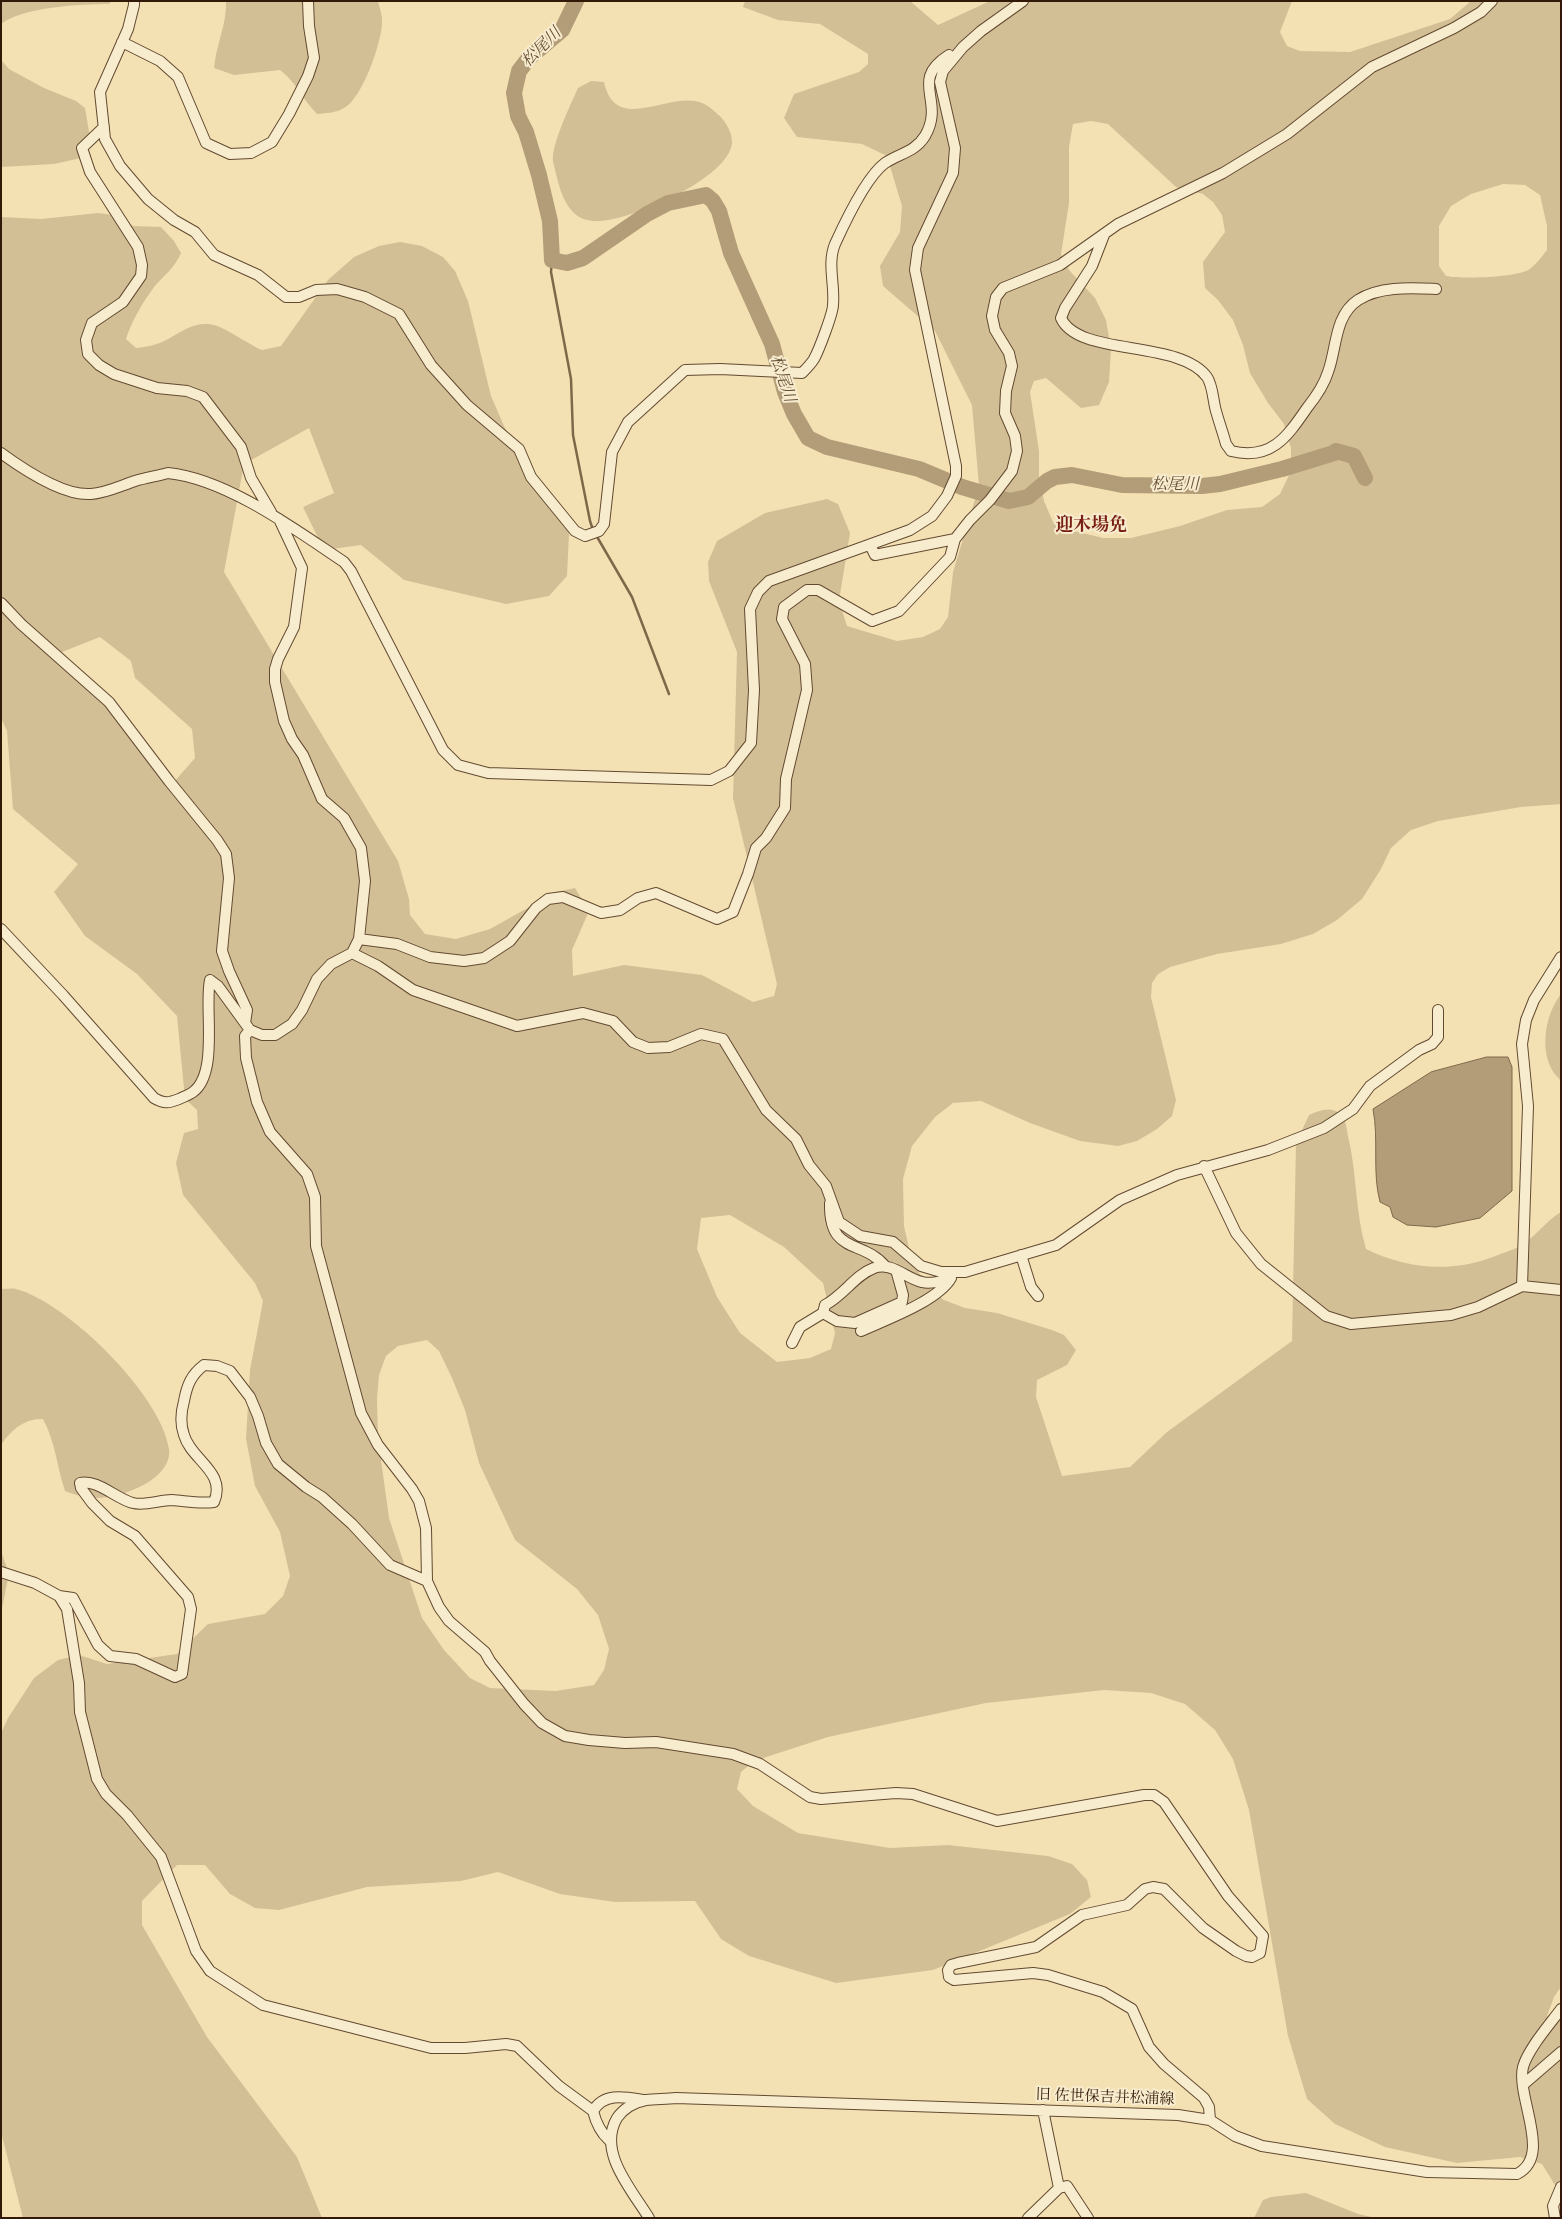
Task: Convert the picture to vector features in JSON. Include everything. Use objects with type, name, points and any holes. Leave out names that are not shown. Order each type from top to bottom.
[{"type":"street","points":[[134,1],[130,21],[100,92],[105,139],[120,166],[148,199],[174,220],[195,232],[214,255],[258,275],[286,297],[299,297],[316,290],[337,289],[365,297],[399,314],[432,365],[467,405],[519,448],[531,477],[575,531],[586,536],[600,531],[604,524],[612,452],[628,422],[685,370],[720,369],[802,373],[814,358],[834,306],[831,267],[834,246],[867,184],[885,164],[914,150],[925,136],[934,110],[928,78],[932,69],[1023,1]]},
{"type":"street","points":[[122,42],[160,61],[178,77],[206,143],[230,154],[251,153],[272,142],[289,114],[308,76],[314,58],[309,26],[308,1]]},
{"type":"street","points":[[359,939],[397,944],[430,957],[464,961],[484,958],[510,940],[536,908],[548,899],[563,897],[601,913],[620,910],[638,898],[656,893],[717,919],[732,912],[748,874],[756,848],[766,838],[785,808],[786,779],[807,690],[805,664],[782,619],[784,607],[807,590],[818,590],[872,621],[882,619],[899,611],[950,557],[955,539],[970,520],[990,500],[1012,471],[1017,451],[1015,436],[1005,413],[1006,391],[1012,366],[1009,352],[995,330],[992,316],[996,297],[1003,288],[1060,265],[1118,224],[1223,174],[1287,134],[1372,67],[1454,28],[1481,12],[1492,1]]},
{"type":"street","points":[[1,453],[40,477],[71,492],[90,494],[168,473],[197,479],[274,514],[344,562],[351,571],[442,750],[458,764],[488,773],[711,780],[729,771],[751,743],[754,690],[750,609],[758,592],[769,582],[910,530],[932,516],[947,496],[956,476],[956,466],[915,270],[918,248],[953,174],[955,148],[940,82],[945,67],[963,47]]},
{"type":"street","points":[[1,929],[63,995],[148,1092],[162,1103],[170,1103],[194,1092],[201,1080],[208,1060],[210,1020],[207,994],[210,980],[218,986],[248,1027],[262,1035],[275,1035],[292,1024],[302,1010],[317,979],[331,964],[352,953],[359,939],[364,881],[361,848],[344,818],[322,799],[303,756],[292,739],[284,721],[275,682],[275,669],[278,659],[294,627],[302,568],[274,514],[250,478],[241,447],[203,397],[187,391],[157,388],[114,374],[99,365],[88,354],[86,340],[92,323],[123,302],[141,276],[142,265],[135,242],[90,172],[82,148],[104,127]]},
{"type":"street","points":[[1104,234],[1092,266],[1065,308],[1061,318],[1064,326],[1074,333],[1112,345],[1172,356],[1198,368],[1208,378],[1226,444],[1231,451],[1244,454],[1274,447],[1288,436],[1315,397],[1328,373],[1341,320],[1350,306],[1359,299],[1399,288],[1436,289]]},
{"type":"street","points":[[870,545],[875,555],[955,539]]},
{"type":"street","points":[[1,603],[21,624],[110,702],[226,854],[229,878],[222,951],[247,1010],[248,1027],[244,1036],[246,1058],[257,1102],[270,1132],[307,1174],[315,1197],[316,1246],[361,1413],[378,1445],[412,1488],[419,1501],[426,1528],[427,1581],[439,1608],[449,1621],[485,1652],[524,1704],[542,1723],[565,1736],[625,1743],[656,1742],[733,1754],[760,1764],[810,1797],[821,1799],[896,1793],[913,1794],[997,1821],[1144,1795],[1154,1795],[1164,1802],[1228,1896],[1263,1936],[1260,1953],[1252,1957],[1236,1951],[1203,1928],[1164,1889],[1154,1887],[1145,1889],[1127,1905],[1082,1915],[1036,1947],[951,1965],[948,1970],[949,1977],[954,1980],[960,1980],[1033,1973],[1048,1975],[1103,1992],[1132,2009],[1149,2047],[1164,2064],[1204,2098],[1209,2107],[1210,2120]]},
{"type":"street","points":[[352,953],[378,966],[413,990],[517,1026],[583,1013],[614,1021],[633,1042],[648,1048],[669,1047],[701,1034],[724,1039],[766,1110],[796,1139],[809,1165],[826,1186],[839,1222],[860,1236],[894,1242],[921,1266],[940,1272],[966,1272],[1056,1245],[1120,1200],[1177,1175],[1204,1166],[1268,1150],[1292,1142],[1331,1124],[1352,1109],[1370,1086],[1419,1050],[1432,1044],[1438,1037],[1438,1010]]},
{"type":"street","points":[[1522,1286],[1528,1106],[1522,1044],[1526,1020],[1534,1000],[1561,957]]},
{"type":"street","points":[[1204,1166],[1236,1233],[1261,1264],[1326,1316],[1351,1324],[1451,1315],[1478,1307],[1522,1286],[1561,1290]]},
{"type":"street","points":[[830,1197],[829,1220],[837,1237],[879,1258],[891,1268],[921,1282],[945,1280],[951,1272]]},
{"type":"street","points":[[1021,1255],[1031,1287],[1038,1296]]},
{"type":"street","points":[[792,1343],[800,1327],[823,1313],[826,1306],[860,1276],[876,1267],[891,1268]]},
{"type":"street","points":[[823,1313],[837,1321],[855,1323],[902,1302],[904,1295],[891,1268]]},
{"type":"street","points":[[861,1331],[912,1307],[942,1290],[951,1279],[951,1272]]},
{"type":"street","points":[[1,1572],[35,1583],[59,1596],[73,1598],[98,1645],[110,1656],[136,1659],[175,1677],[182,1674],[191,1609],[188,1597],[135,1536],[110,1521],[92,1504],[81,1488],[80,1483],[86,1482],[95,1485],[134,1504],[171,1500],[201,1504],[214,1502],[218,1492],[214,1476],[188,1444],[184,1436],[181,1420],[187,1383],[204,1365],[217,1366],[230,1371],[250,1398],[258,1416],[266,1443],[278,1464],[306,1487],[322,1497],[352,1524],[390,1565],[427,1581]]},
{"type":"street","points":[[59,1596],[67,1609],[79,1683],[80,1712],[97,1779],[106,1794],[127,1815],[161,1857],[196,1951],[210,1971],[263,2005],[431,2048],[465,2048],[506,2044],[517,2046],[559,2086],[593,2111],[599,2130],[609,2140],[614,2159],[649,2218]]},
{"type":"street","name":"旧 佐世保吉井松浦線","points":[[609,2140],[613,2124],[620,2114],[630,2106],[645,2100],[676,2098],[1170,2114],[1210,2120],[1235,2136],[1262,2146],[1427,2172],[1517,2174],[1525,2170],[1531,2161],[1534,2148],[1523,2067],[1533,2048],[1561,2009]]},
{"type":"street","points":[[1524,2084],[1561,2052]]},
{"type":"street","points":[[593,2111],[597,2104],[613,2097],[645,2100]]},
{"type":"street","points":[[1043,2110],[1059,2188]]},
{"type":"street","points":[[1028,2218],[1059,2188],[1067,2186],[1088,2218]]},
{"type":"street","points":[[1556,2218],[1554,2206],[1561,2188]]},
{"type":"shaded area","points":[[1,1],[112,1],[109,4],[37,10],[11,18],[1,24]]},
{"type":"shaded area","points":[[226,1],[378,1],[382,21],[381,33],[364,83],[351,103],[338,111],[317,114],[291,80],[280,70],[234,75],[214,68],[225,18]]},
{"type":"shaded area","points":[[745,1],[910,1],[938,25],[990,1],[1292,1],[1280,32],[1287,46],[1300,51],[1350,52],[1450,19],[1471,1],[1561,1],[1561,804],[1521,807],[1438,821],[1411,830],[1391,848],[1381,869],[1362,899],[1337,920],[1313,934],[1281,944],[1217,954],[1170,967],[1158,974],[1152,983],[1151,997],[1176,1100],[1172,1116],[1157,1129],[1137,1141],[1118,1146],[1080,1141],[1030,1123],[981,1101],[953,1103],[935,1117],[912,1146],[903,1179],[904,1226],[912,1262],[928,1287],[944,1300],[965,1308],[997,1313],[1064,1335],[1076,1350],[1067,1365],[1037,1380],[1036,1397],[1062,1476],[1130,1467],[1167,1432],[1292,1341],[1296,1143],[1309,1115],[1322,1110],[1331,1110],[1343,1117],[1351,1150],[1362,1235],[1366,1249],[1382,1256],[1415,1265],[1432,1267],[1465,1265],[1520,1246],[1561,1212],[1561,1987],[1554,1997],[1547,2016],[1561,2021],[1561,2195],[1542,2164],[1520,2157],[1457,2163],[1385,2147],[1335,2124],[1307,2099],[1288,2036],[1249,1810],[1233,1759],[1215,1730],[1185,1704],[1151,1693],[1104,1690],[986,1703],[828,1737],[754,1761],[741,1772],[737,1789],[753,1806],[798,1833],[890,1848],[948,1845],[1048,1856],[1072,1864],[1087,1880],[1091,1897],[1070,1914],[933,1970],[836,1983],[749,1956],[721,1939],[695,1901],[615,1902],[560,1894],[498,1872],[461,1881],[367,1887],[279,1910],[255,1908],[230,1894],[205,1865],[177,1865],[142,1901],[142,1925],[207,2037],[297,2157],[322,2218],[23,2218],[1,2132],[1,1733],[8,1718],[34,1678],[58,1660],[79,1655],[107,1664],[177,1654],[208,1624],[265,1614],[283,1596],[290,1576],[280,1532],[255,1486],[246,1439],[250,1370],[263,1301],[255,1283],[183,1195],[176,1163],[184,1133],[198,1129],[197,1110],[185,1099],[177,1016],[137,974],[85,936],[54,892],[78,864],[13,809],[7,731],[1,718],[1,217],[41,219],[98,213],[121,216],[133,226],[161,227],[174,241],[181,253],[175,264],[148,296],[134,320],[126,339],[136,348],[158,344],[187,329],[204,324],[217,326],[262,350],[281,346],[328,280],[354,257],[379,246],[400,242],[422,246],[443,257],[455,271],[468,301],[491,396],[504,426],[532,475],[563,514],[569,534],[567,576],[549,596],[506,604],[404,580],[361,545],[324,550],[303,507],[334,493],[309,428],[244,464],[224,572],[398,861],[409,899],[410,915],[425,934],[456,939],[490,929],[556,892],[575,888],[589,911],[572,950],[573,976],[624,965],[702,975],[753,1002],[774,996],[777,984],[733,798],[737,652],[709,581],[708,562],[717,541],[765,513],[827,499],[838,504],[850,533],[839,601],[847,626],[897,641],[923,637],[940,629],[948,617],[953,572],[979,486],[972,405],[935,331],[883,286],[880,266],[900,232],[902,206],[887,156],[862,144],[797,137],[784,118],[794,94],[859,72],[868,64],[868,54],[820,24],[778,20],[743,7]],"holes":[[[1091,121],[1108,124],[1176,187],[1203,194],[1213,202],[1222,215],[1225,232],[1203,262],[1205,288],[1218,300],[1233,320],[1243,345],[1250,373],[1268,403],[1284,424],[1291,448],[1291,471],[1280,494],[1262,507],[1227,510],[1180,526],[1131,538],[1103,538],[1062,528],[1053,522],[1044,501],[1039,476],[1039,451],[1030,392],[1034,381],[1046,378],[1081,408],[1099,405],[1109,382],[1111,349],[1106,320],[1095,298],[1069,270],[1061,254],[1069,203],[1069,147],[1073,124]],[[1503,184],[1525,185],[1540,195],[1547,226],[1547,250],[1531,268],[1503,276],[1446,276],[1439,266],[1439,226],[1451,206],[1471,194]],[[100,637],[131,661],[135,678],[192,729],[195,758],[173,783],[62,652]],[[730,1215],[784,1247],[823,1283],[835,1333],[831,1349],[810,1358],[777,1362],[740,1333],[717,1297],[697,1249],[701,1218]],[[427,1340],[439,1351],[465,1410],[479,1463],[515,1540],[577,1589],[598,1615],[609,1649],[604,1670],[594,1685],[556,1691],[490,1688],[470,1678],[444,1650],[422,1618],[389,1518],[378,1438],[377,1398],[379,1375],[386,1356],[398,1346]]]},
{"type":"shaded area","points":[[1,60],[9,69],[44,88],[76,101],[85,108],[91,143],[81,158],[54,164],[1,167]]},
{"type":"shaded area","points":[[591,81],[604,82],[610,98],[620,106],[632,109],[674,102],[689,101],[704,104],[720,116],[730,132],[732,143],[726,157],[714,171],[695,184],[673,197],[650,207],[608,220],[593,221],[577,216],[563,197],[554,165],[554,148],[578,88]]},
{"type":"shaded area","points":[[1561,994],[1561,1081],[1552,1070],[1545,1040],[1548,1020]]},
{"type":"shaded area","points":[[1487,1057],[1508,1057],[1512,1067],[1512,1191],[1480,1218],[1436,1227],[1407,1225],[1393,1217],[1390,1207],[1380,1202],[1376,1179],[1376,1132],[1373,1109],[1431,1072]]},
{"type":"shaded area","points":[[1,1289],[16,1289],[37,1297],[60,1312],[85,1331],[131,1379],[149,1403],[163,1427],[169,1449],[169,1456],[164,1468],[153,1479],[126,1493],[108,1497],[92,1498],[65,1491],[53,1445],[43,1419],[36,1419],[19,1426],[9,1434],[1,1445]]},
{"type":"shaded area","points":[[1,1551],[9,1574],[1,1613]]},
{"type":"shaded area","points":[[1306,2193],[1358,2214],[1376,2218],[1254,2218],[1263,2200],[1271,2197]]},
{"type":"waterway","name":"松尾川","points":[[576,1],[562,30],[529,58],[519,71],[514,93],[518,116],[526,132],[550,221],[552,260],[567,263],[583,258],[647,214],[668,203],[706,195],[713,201],[719,211],[731,253],[772,344],[785,392],[794,414],[808,438],[827,447],[919,469],[962,487],[1009,501],[1028,497],[1047,481],[1055,477],[1072,475],[1122,485],[1202,486],[1220,484],[1282,469],[1336,451],[1354,456],[1365,478]]},
{"type":"waterway","points":[[552,260],[551,272],[571,379],[573,435],[593,530]]},
{"type":"waterway","points":[[596,535],[632,597],[669,694]]},
{"type":"district","name":"迎木場免","points":[[1091,526]]}]
